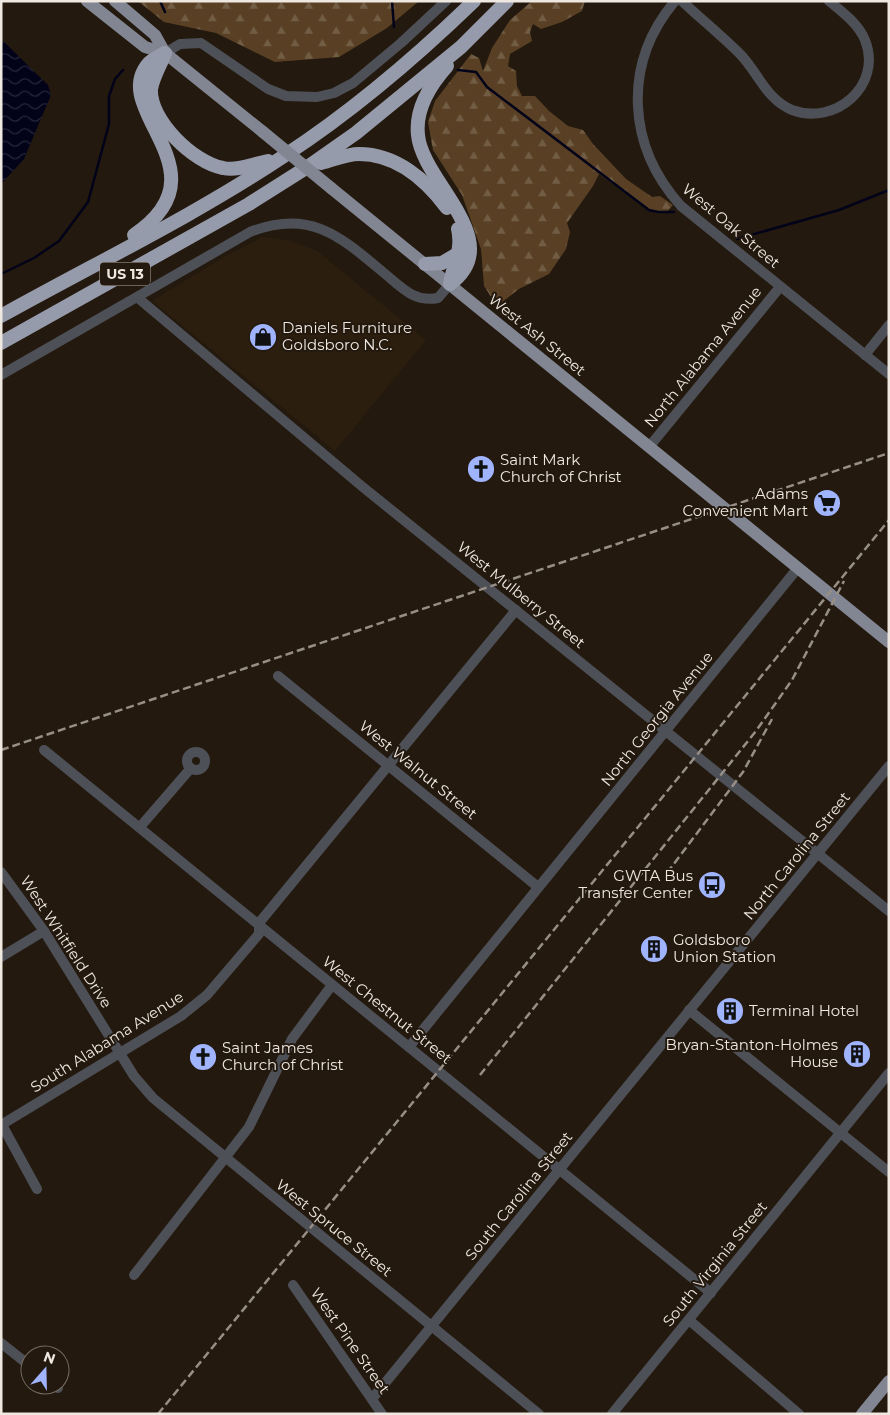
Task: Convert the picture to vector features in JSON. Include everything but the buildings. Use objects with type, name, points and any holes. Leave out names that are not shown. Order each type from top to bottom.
[{"type":"highway","name":"US 13","points":[[1,316],[105,258],[140,241],[283,157],[378,88],[474,1]]},
{"type":"highway","name":"US 13","points":[[1,343],[249,204],[309,166],[356,133],[460,47],[507,1]]},
{"type":"highway","points":[[450,284],[462,275],[466,268],[470,254],[469,240],[463,221],[422,152],[418,126],[425,95],[460,47]]},
{"type":"highway","points":[[165,53],[154,80],[152,94],[166,127],[188,152],[205,162],[230,169],[283,157]]},
{"type":"highway","points":[[105,258],[156,218],[169,193],[172,173],[170,161],[143,105],[140,91],[143,73],[149,63],[165,53]]},
{"type":"highway","points":[[309,166],[359,154],[383,158],[403,167],[430,188],[446,208],[458,230],[460,246],[452,269],[450,284]]},
{"type":"highway","points":[[425,264],[442,263],[458,253]]},
{"type":"main road","name":"West Ash Street","points":[[87,1],[145,48],[165,53]]},
{"type":"main road","name":"West Ash Street","points":[[115,1],[156,35],[165,53],[889,642]]},
{"type":"main road","points":[[862,1414],[889,1380]]},
{"type":"street","points":[[165,53],[180,44],[201,43],[268,89],[294,97],[317,98],[334,93],[353,83],[402,43],[446,1]]},
{"type":"street","name":"West Oak Street","points":[[675,1],[655,31],[639,79],[638,110],[646,153],[659,179],[681,206],[889,374]]},
{"type":"street","points":[[682,1],[740,54],[780,104],[803,113],[816,114],[828,112],[850,100],[866,80],[868,68],[865,40],[859,28],[829,1]]},
{"type":"street","points":[[1,375],[250,232],[284,223],[308,224],[332,233],[402,288],[418,298],[438,298],[450,284]]},
{"type":"street","name":"North Alabama Avenue","points":[[649,447],[780,287]]},
{"type":"street","name":"West Mulberry Street","points":[[138,298],[364,488],[668,730],[889,911]]},
{"type":"street","points":[[864,355],[889,325]]},
{"type":"street","name":"North Georgia Avenue","points":[[409,1047],[797,569]]},
{"type":"street","points":[[387,766],[516,610]]},
{"type":"street","name":"West Walnut Street","points":[[278,676],[538,887]]},
{"type":"street","name":"West Chestnut Street","points":[[44,750],[560,1168],[711,1293]]},
{"type":"street","name":"South Alabama Avenue","points":[[1,1125],[181,1016],[207,995],[259,934],[259,924],[387,766]]},
{"type":"street","name":"North Carolina Street","points":[[690,1010],[889,766]]},
{"type":"street","points":[[140,827],[191,768]]},
{"type":"street","name":"West Whitfield Drive","points":[[1,872],[44,931],[120,1054]]},
{"type":"street","points":[[1,957],[44,931]]},
{"type":"street","points":[[134,1275],[226,1159],[258,1112],[292,1039],[332,985]]},
{"type":"street","points":[[690,1010],[889,1172]]},
{"type":"street","name":"South Carolina Street","points":[[372,1399],[690,1010]]},
{"type":"street","name":"West Spruce Street","points":[[120,1054],[134,1076],[153,1098],[539,1414]]},
{"type":"street","name":"South Virginia Street","points":[[612,1414],[889,1073]]},
{"type":"street","points":[[1,1125],[37,1188]]},
{"type":"street","name":"West Pine Street","points":[[293,1285],[382,1414]]},
{"type":"street","points":[[689,1320],[800,1414]]},
{"type":"street","points":[[1,1343],[20,1358]]},
{"type":"shaded area","points":[[262,237],[287,240],[316,250],[426,340],[335,451],[152,301],[224,257]]},
{"type":"green space","points":[[138,1],[419,1],[387,28],[339,57],[275,62],[216,33],[164,22]]},
{"type":"green space","points":[[532,1],[585,1],[582,11],[562,22],[541,29],[533,24],[530,32],[532,41],[510,54],[508,66],[516,71],[517,86],[522,96],[535,96],[549,111],[568,126],[583,130],[593,144],[626,179],[652,197],[660,196],[673,205],[667,212],[649,210],[599,174],[593,186],[567,223],[570,232],[566,249],[549,274],[519,289],[497,306],[484,286],[481,249],[462,195],[433,150],[428,122],[435,101],[471,54],[479,58],[483,71],[492,48],[510,20]]},
{"type":"water","points":[[1,39],[48,85],[51,95],[24,159],[1,184]]},
{"type":"waterway","points":[[160,1],[165,12]]},
{"type":"waterway","points":[[392,1],[394,27]]},
{"type":"waterway","points":[[1,274],[34,258],[59,241],[88,202],[109,124],[109,96],[115,79],[123,70]]},
{"type":"waterway","points":[[458,70],[476,72],[487,87],[649,210],[674,212]]},
{"type":"waterway","points":[[737,239],[839,210],[889,190]]},
{"type":"railway","points":[[1,750],[889,453]]},
{"type":"railway","points":[[158,1414],[889,520]]},
{"type":"railway","points":[[480,1075],[756,731],[792,680],[844,581]]},
{"type":"railway","points":[[667,873],[743,772],[772,719]]},
{"type":"place","name":"Daniels Furniture Goldsboro N.C.","points":[[263,337]]},
{"type":"place","name":"Saint Mark Church of Christ","points":[[481,469]]},
{"type":"place","name":"Adams Convenient Mart","points":[[827,503]]},
{"type":"place","name":"GWTA Bus Transfer Center","points":[[712,885]]},
{"type":"place","name":"Goldsboro Union Station","points":[[654,949]]},
{"type":"place","name":"Terminal Hotel","points":[[730,1011]]},
{"type":"place","name":"Bryan-Stanton-Holmes House","points":[[857,1054]]},
{"type":"place","name":"Saint James Church of Christ","points":[[203,1057]]}]
